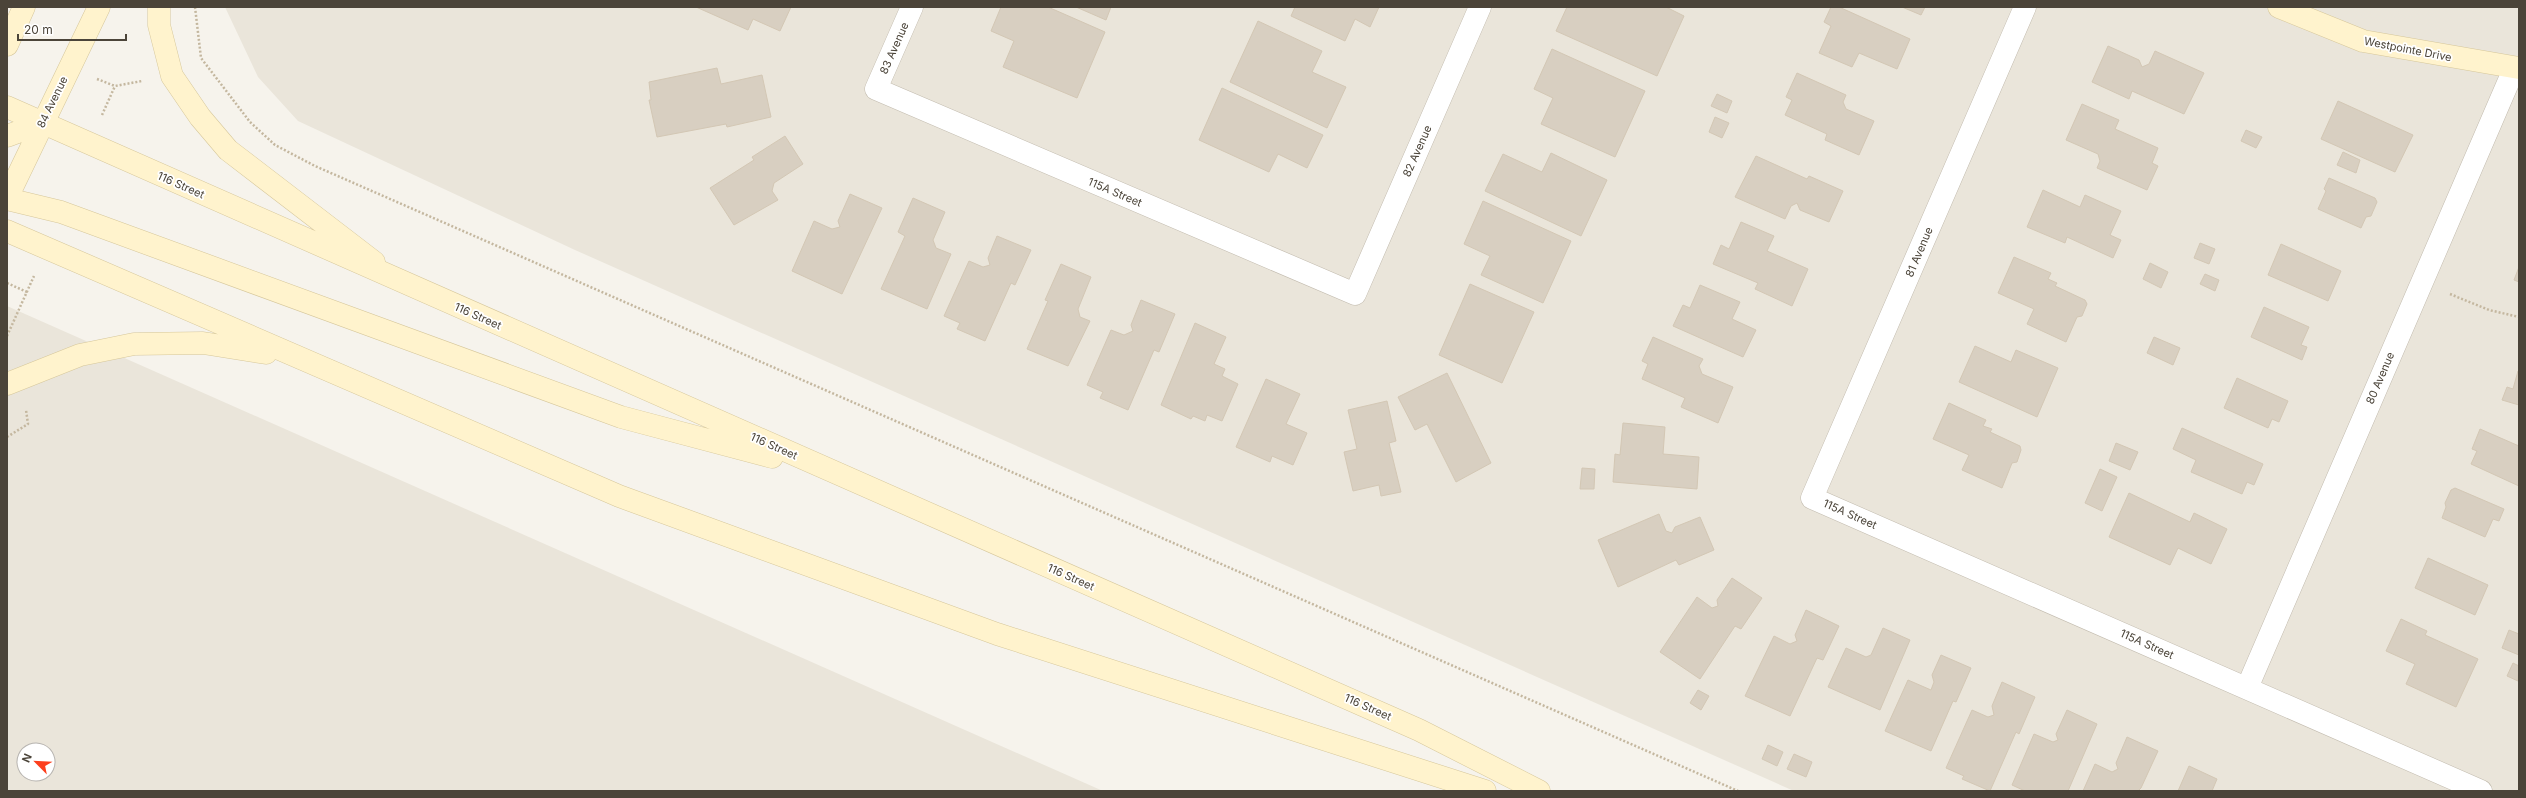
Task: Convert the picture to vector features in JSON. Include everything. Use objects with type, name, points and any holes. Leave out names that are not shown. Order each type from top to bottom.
[{"type":"main road","points":[[7,45],[24,7]]},
{"type":"main road","name":"84 Avenue","points":[[7,198],[99,7]]},
{"type":"main road","points":[[159,7],[159,25],[172,76],[200,117],[228,150],[402,283]]},
{"type":"main road","name":"Westpointe Drive","points":[[2279,7],[2363,41],[2517,69]]},
{"type":"main road","name":"116 Street","points":[[7,107],[402,283],[1412,727],[1539,791]]},
{"type":"main road","points":[[7,136],[42,123]]},
{"type":"main road","points":[[7,198],[61,212],[621,417],[840,475]]},
{"type":"main road","points":[[7,230],[619,496],[997,634],[1485,791]]},
{"type":"main road","points":[[7,384],[80,355],[134,344],[203,343],[247,348],[310,362]]},
{"type":"street","name":"83 Avenue","points":[[876,90],[912,7]]},
{"type":"street","name":"82 Avenue","points":[[1355,294],[1480,7]]},
{"type":"street","name":"81 Avenue","points":[[1812,498],[2025,7]]},
{"type":"street","name":"80 Avenue","points":[[2247,688],[2422,283],[2517,69]]},
{"type":"street","name":"115A Street","points":[[876,90],[1355,294]]},
{"type":"street","name":"115A Street","points":[[1812,498],[2481,791]]},
{"type":"path","points":[[195,7],[202,58],[240,109],[250,122],[275,145],[315,166],[1738,791]]},
{"type":"path","points":[[95,78],[115,86],[143,81]]},
{"type":"path","points":[[102,115],[115,86]]},
{"type":"path","points":[[7,336],[36,269]]},
{"type":"path","points":[[7,283],[27,292]]},
{"type":"path","points":[[2422,283],[2489,310],[2519,317]]},
{"type":"shaded area","points":[[225,7],[2519,7],[2519,791],[1794,791],[575,250],[298,121],[258,77]]},
{"type":"shaded area","points":[[7,306],[1103,791],[7,791]]},
{"type":"building","points":[[696,7],[791,7],[780,31],[753,19],[748,30]]},
{"type":"building","points":[[1001,7],[1048,7],[1105,32],[1077,98],[1003,67],[1014,41],[991,31]]},
{"type":"building","points":[[1076,7],[1111,7],[1106,20]]},
{"type":"building","points":[[1295,7],[1379,7],[1370,27],[1355,19],[1345,41],[1291,16]]},
{"type":"building","points":[[1567,7],[1666,7],[1684,16],[1657,76],[1556,31]]},
{"type":"building","points":[[1831,7],[1839,7],[1910,39],[1897,69],[1859,53],[1852,67],[1819,53],[1831,26],[1824,22]]},
{"type":"building","points":[[1902,7],[1925,7],[1921,15]]},
{"type":"building","points":[[1258,21],[1322,51],[1312,72],[1346,87],[1327,128],[1230,82]]},
{"type":"building","points":[[2108,46],[2139,60],[2142,67],[2149,64],[2155,51],[2204,73],[2184,114],[2132,91],[2129,99],[2092,82]]},
{"type":"building","points":[[1552,49],[1645,91],[1615,157],[1541,124],[1553,98],[1534,89]]},
{"type":"building","points":[[717,68],[721,84],[762,75],[771,117],[727,127],[726,124],[657,137],[649,100],[651,100],[649,82]]},
{"type":"building","points":[[1797,73],[1846,95],[1843,102],[1846,109],[1874,121],[1859,155],[1825,140],[1827,134],[1785,115],[1792,100],[1786,97]]},
{"type":"building","points":[[1222,88],[1323,135],[1307,168],[1278,154],[1269,172],[1199,140]]},
{"type":"building","points":[[1717,94],[1732,101],[1727,113],[1711,106]]},
{"type":"building","points":[[2338,101],[2413,135],[2395,172],[2321,139]]},
{"type":"building","points":[[2082,104],[2119,120],[2115,129],[2158,148],[2152,163],[2158,166],[2147,190],[2097,168],[2100,161],[2098,154],[2066,140]]},
{"type":"building","points":[[1715,117],[1729,123],[1722,138],[1709,132]]},
{"type":"building","points":[[2246,130],[2262,137],[2256,148],[2241,141]]},
{"type":"building","points":[[785,136],[803,164],[774,183],[772,191],[778,200],[734,225],[710,188],[754,160],[752,157]]},
{"type":"building","points":[[2343,152],[2360,160],[2356,173],[2337,165]]},
{"type":"building","points":[[1551,153],[1607,180],[1581,236],[1485,191],[1503,154],[1542,172]]},
{"type":"building","points":[[1756,156],[1807,179],[1809,176],[1843,191],[1829,222],[1800,210],[1797,203],[1791,206],[1785,219],[1735,197]]},
{"type":"building","points":[[2329,178],[2375,198],[2377,202],[2371,216],[2366,217],[2361,228],[2318,209],[2326,191],[2324,189]]},
{"type":"building","points":[[2043,190],[2080,207],[2085,195],[2121,211],[2110,235],[2121,240],[2113,258],[2067,237],[2065,243],[2027,227]]},
{"type":"building","points":[[850,194],[882,208],[842,294],[792,271],[814,221],[832,229],[840,227],[838,221]]},
{"type":"building","points":[[913,198],[945,212],[933,240],[936,248],[951,254],[927,309],[881,289],[905,236],[898,232]]},
{"type":"building","points":[[1483,201],[1571,241],[1543,303],[1481,275],[1490,256],[1464,244]]},
{"type":"building","points":[[1741,222],[1774,236],[1767,251],[1808,269],[1792,306],[1755,289],[1758,283],[1713,264],[1721,245],[1729,249]]},
{"type":"building","points":[[997,236],[1031,250],[1015,285],[1011,283],[985,341],[957,329],[960,323],[944,316],[969,261],[983,267],[990,265],[988,258]]},
{"type":"building","points":[[2200,243],[2215,249],[2209,264],[2194,258]]},
{"type":"building","points":[[2281,244],[2341,271],[2328,301],[2268,275]]},
{"type":"building","points":[[2014,257],[2051,273],[2048,279],[2057,283],[2055,286],[2085,300],[2087,304],[2082,316],[2077,317],[2066,342],[2027,324],[2034,309],[1998,293]]},
{"type":"building","points":[[2150,263],[2168,272],[2161,288],[2143,279]]},
{"type":"building","points":[[1061,264],[1091,277],[1078,309],[1080,317],[1090,321],[1068,366],[1027,349],[1048,301],[1045,300]]},
{"type":"building","points":[[2519,267],[2519,282],[2514,280]]},
{"type":"building","points":[[2205,274],[2219,280],[2215,291],[2200,284]]},
{"type":"building","points":[[1470,284],[1534,312],[1502,383],[1439,355]]},
{"type":"building","points":[[1700,285],[1740,302],[1732,319],[1756,330],[1743,357],[1673,326],[1683,305],[1690,308]]},
{"type":"building","points":[[1141,300],[1175,314],[1159,352],[1154,350],[1128,410],[1100,398],[1103,392],[1087,385],[1111,330],[1124,335],[1133,331],[1131,325]]},
{"type":"building","points":[[2264,307],[2309,327],[2301,345],[2307,347],[2302,360],[2251,337]]},
{"type":"building","points":[[1195,323],[1226,337],[1214,364],[1225,369],[1222,376],[1238,384],[1222,421],[1207,415],[1205,421],[1193,416],[1191,419],[1161,405]]},
{"type":"building","points":[[1653,337],[1703,359],[1699,366],[1702,374],[1733,387],[1718,423],[1681,407],[1685,398],[1642,379],[1648,364],[1642,361]]},
{"type":"building","points":[[2154,337],[2180,348],[2173,365],[2147,353]]},
{"type":"building","points":[[1975,346],[2011,362],[2016,350],[2058,368],[2037,417],[1959,382]]},
{"type":"building","points":[[2518,371],[2519,405],[2502,400],[2507,387],[2513,389]]},
{"type":"building","points":[[1447,373],[1491,463],[1456,482],[1427,424],[1415,430],[1398,397]]},
{"type":"building","points":[[2237,378],[2288,401],[2279,422],[2272,419],[2268,428],[2224,408]]},
{"type":"building","points":[[1266,379],[1300,394],[1286,424],[1307,433],[1293,465],[1272,456],[1270,462],[1236,447]]},
{"type":"building","points":[[1387,401],[1396,441],[1389,443],[1401,492],[1381,496],[1379,485],[1353,491],[1344,452],[1357,449],[1348,410]]},
{"type":"building","points":[[1949,403],[1986,420],[1983,426],[1992,429],[1990,432],[2020,446],[2021,450],[2017,462],[2012,463],[2002,488],[1962,470],[1969,455],[1933,439]]},
{"type":"building","points":[[1623,423],[1665,427],[1663,454],[1699,457],[1697,489],[1613,482],[1615,454],[1620,455]]},
{"type":"building","points":[[2182,428],[2263,464],[2254,485],[2247,482],[2242,494],[2191,472],[2196,460],[2173,449]]},
{"type":"building","points":[[2480,429],[2519,446],[2519,486],[2471,464],[2477,451],[2472,449]]},
{"type":"building","points":[[2116,443],[2138,452],[2130,470],[2109,461]]},
{"type":"building","points":[[1582,468],[1595,469],[1594,489],[1580,489]]},
{"type":"building","points":[[2100,469],[2117,477],[2102,511],[2085,503]]},
{"type":"building","points":[[2455,488],[2504,509],[2499,521],[2493,519],[2485,537],[2442,518],[2446,507],[2445,503],[2451,490]]},
{"type":"building","points":[[2129,493],[2190,522],[2194,513],[2227,529],[2211,564],[2178,548],[2170,565],[2109,537]]},
{"type":"building","points":[[1659,514],[1666,531],[1672,533],[1675,527],[1700,517],[1714,550],[1679,565],[1676,560],[1618,587],[1598,540]]},
{"type":"building","points":[[2428,558],[2488,585],[2475,615],[2415,588]]},
{"type":"building","points":[[1732,578],[1762,598],[1741,629],[1735,626],[1700,679],[1660,652],[1697,597],[1712,608],[1718,606],[1717,600]]},
{"type":"building","points":[[1806,610],[1839,626],[1823,660],[1817,658],[1790,716],[1745,696],[1774,636],[1790,644],[1797,641],[1795,635]]},
{"type":"building","points":[[2401,619],[2427,631],[2425,635],[2478,659],[2456,707],[2406,684],[2415,664],[2386,651]]},
{"type":"building","points":[[1883,628],[1910,640],[1880,710],[1828,687],[1846,648],[1866,657],[1871,655]]},
{"type":"building","points":[[2509,630],[2519,634],[2519,655],[2502,648]]},
{"type":"building","points":[[1941,655],[1971,668],[1956,702],[1953,701],[1931,751],[1885,731],[1908,680],[1931,690],[1934,682],[1932,675]]},
{"type":"building","points":[[2513,663],[2519,666],[2518,681],[2507,676]]},
{"type":"building","points":[[2002,682],[2035,697],[2019,734],[2016,732],[1990,791],[1962,779],[1964,776],[1946,768],[1972,710],[1988,717],[1994,715],[1992,706]]},
{"type":"building","points":[[1698,690],[1709,696],[1701,710],[1690,703]]},
{"type":"building","points":[[2067,710],[2097,724],[2068,791],[2025,791],[2012,785],[2034,734],[2053,742],[2058,740],[2056,734]]},
{"type":"building","points":[[2127,737],[2158,751],[2141,788],[2138,791],[2083,791],[2095,764],[2112,772],[2118,769],[2116,763]]},
{"type":"building","points":[[1768,745],[1783,752],[1777,766],[1762,759]]},
{"type":"building","points":[[1794,754],[1812,762],[1806,777],[1787,769]]},
{"type":"building","points":[[2189,766],[2217,779],[2212,791],[2178,791]]}]
